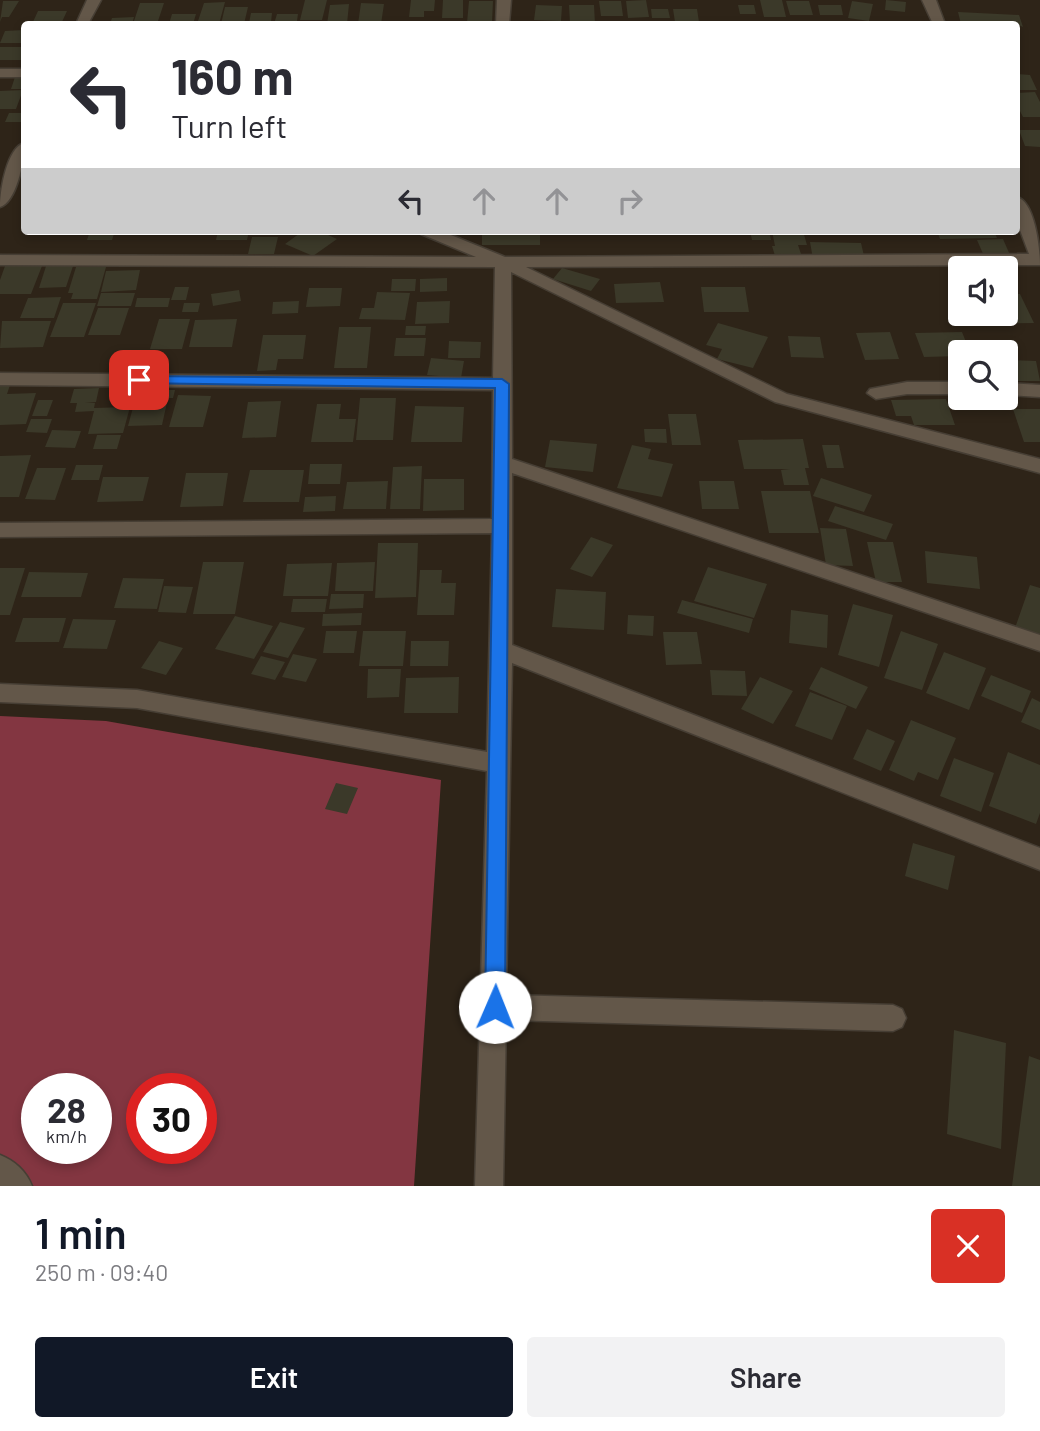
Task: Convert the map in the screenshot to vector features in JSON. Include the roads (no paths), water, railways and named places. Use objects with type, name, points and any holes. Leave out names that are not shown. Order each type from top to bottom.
[{"type":"street","points":[[84,21],[94,0]]},
{"type":"street","points":[[503,21],[504,0]]},
{"type":"street","points":[[929,0],[938,21]]},
{"type":"street","points":[[0,72],[21,73]]},
{"type":"street","points":[[0,156],[21,153]]},
{"type":"street","points":[[0,202],[21,157]]},
{"type":"street","points":[[0,260],[1040,260],[1020,210]]},
{"type":"street","points":[[437,235],[503,262],[781,398],[1040,466]]},
{"type":"street","points":[[489,1186],[501,650],[503,262]]},
{"type":"street","points":[[0,379],[502,384]]},
{"type":"street","points":[[876,393],[907,387],[948,388]]},
{"type":"street","points":[[1018,390],[1040,391]]},
{"type":"street","points":[[502,464],[1040,643]]},
{"type":"street","points":[[0,530],[501,526]]},
{"type":"street","points":[[501,650],[1040,859]]},
{"type":"street","points":[[0,693],[137,699],[499,764]]},
{"type":"street","points":[[495,1007],[893,1018]]},
{"type":"street","points":[[0,1169],[18,1186]]}]
